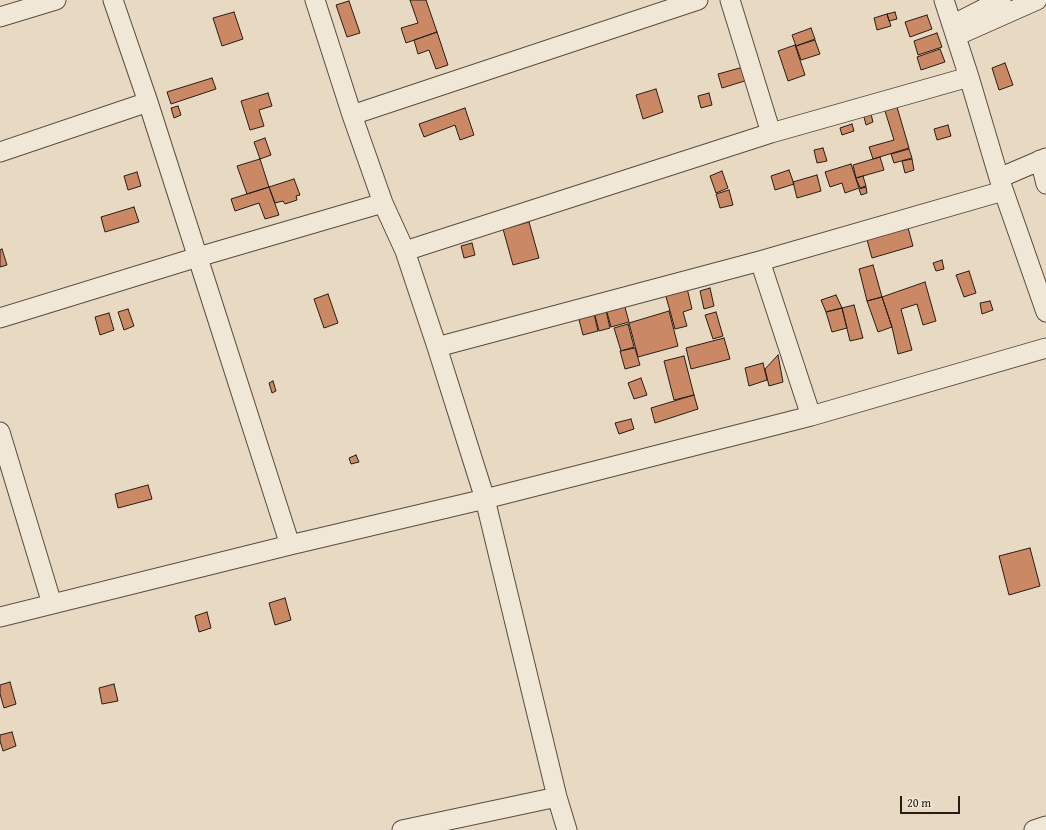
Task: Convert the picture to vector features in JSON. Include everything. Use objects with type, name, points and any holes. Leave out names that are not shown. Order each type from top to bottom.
[{"type":"street","points":[[0,17],[56,0]]},
{"type":"street","points":[[113,0],[148,102],[290,544]]},
{"type":"street","points":[[315,0],[352,115],[383,203],[405,251],[485,499],[567,830]]},
{"type":"street","points":[[352,115],[698,0]]},
{"type":"street","points":[[730,0],[771,133]]},
{"type":"street","points":[[944,0],[1001,184],[1046,312]]},
{"type":"street","points":[[954,31],[1001,0]]},
{"type":"street","points":[[954,31],[1037,0]]},
{"type":"street","points":[[405,251],[771,133],[969,77]]},
{"type":"street","points":[[0,152],[148,102]]},
{"type":"street","points":[[437,347],[760,261],[1001,184],[1043,159],[1046,184]]},
{"type":"street","points":[[0,318],[198,257],[383,203]]},
{"type":"street","points":[[760,261],[811,416]]},
{"type":"street","points":[[0,617],[290,544],[485,499],[811,416],[1046,348]]},
{"type":"street","points":[[0,432],[52,604]]},
{"type":"street","points":[[402,830],[558,798]]},
{"type":"street","points":[[1034,830],[1046,826]]},
{"type":"building","points":[[410,0],[426,0],[437,32],[406,43],[401,28],[418,23]]},
{"type":"building","points":[[349,1],[360,33],[347,37],[336,5]]},
{"type":"building","points":[[234,12],[243,39],[222,46],[213,18]]},
{"type":"building","points":[[895,12],[897,19],[889,21],[887,14]]},
{"type":"building","points":[[887,14],[891,26],[877,30],[874,18]]},
{"type":"building","points":[[927,15],[932,29],[910,37],[905,22]]},
{"type":"building","points":[[811,28],[815,39],[796,46],[792,35]]},
{"type":"building","points":[[437,32],[448,65],[436,69],[429,50],[418,54],[414,40]]},
{"type":"building","points":[[937,33],[942,47],[918,55],[914,41]]},
{"type":"building","points":[[815,40],[820,54],[801,60],[796,46]]},
{"type":"building","points":[[795,45],[805,75],[788,81],[778,51]]},
{"type":"building","points":[[940,49],[945,62],[921,70],[917,57]]},
{"type":"building","points":[[1005,63],[1013,85],[999,90],[992,68]]},
{"type":"building","points":[[747,66],[751,79],[722,88],[718,74]]},
{"type":"building","points":[[212,78],[216,89],[171,104],[167,92]]},
{"type":"building","points":[[656,89],[663,112],[643,119],[636,95]]},
{"type":"building","points":[[268,93],[272,106],[259,110],[264,126],[250,130],[241,101]]},
{"type":"building","points":[[709,93],[712,105],[701,108],[698,96]]},
{"type":"building","points":[[178,106],[181,115],[174,118],[171,108]]},
{"type":"building","points":[[897,107],[909,148],[873,159],[869,147],[894,140],[885,111]]},
{"type":"building","points":[[465,108],[474,135],[460,140],[455,125],[424,137],[419,124]]},
{"type":"building","points":[[871,114],[873,122],[866,125],[864,117]]},
{"type":"building","points":[[852,124],[854,131],[842,135],[840,128]]},
{"type":"building","points":[[948,125],[951,136],[937,140],[934,129]]},
{"type":"building","points":[[265,138],[271,155],[260,159],[254,142]]},
{"type":"building","points":[[823,148],[827,161],[817,163],[814,150]]},
{"type":"building","points":[[909,149],[912,158],[894,163],[891,154]]},
{"type":"building","points":[[880,157],[884,170],[856,178],[853,165]]},
{"type":"building","points":[[260,159],[269,187],[247,194],[237,166]]},
{"type":"building","points":[[912,159],[914,170],[905,173],[902,161]]},
{"type":"building","points":[[851,164],[859,188],[845,193],[842,183],[830,187],[825,172]]},
{"type":"building","points":[[789,170],[794,184],[775,190],[771,176]]},
{"type":"building","points":[[722,171],[728,188],[716,193],[710,176]]},
{"type":"building","points":[[137,172],[141,186],[128,190],[124,176]]},
{"type":"building","points":[[817,175],[821,191],[797,198],[793,182]]},
{"type":"building","points":[[863,176],[866,186],[860,188],[856,178]]},
{"type":"building","points":[[294,179],[300,195],[296,196],[297,200],[285,204],[283,201],[275,203],[269,187]]},
{"type":"building","points":[[269,187],[279,215],[265,219],[259,203],[235,211],[231,199]]},
{"type":"building","points":[[866,187],[867,193],[861,195],[859,189]]},
{"type":"building","points":[[729,190],[733,205],[720,208],[716,194]]},
{"type":"building","points":[[134,207],[139,222],[105,232],[101,217]]},
{"type":"building","points":[[529,222],[539,258],[513,265],[503,229]]},
{"type":"building","points":[[907,224],[913,246],[872,258],[866,236]]},
{"type":"building","points":[[472,243],[475,255],[464,258],[461,246]]},
{"type":"building","points":[[2,249],[7,265],[0,267],[0,250]]},
{"type":"building","points":[[942,260],[944,269],[936,271],[933,263]]},
{"type":"building","points":[[873,265],[882,297],[867,301],[859,269]]},
{"type":"building","points":[[969,271],[976,293],[964,297],[956,275]]},
{"type":"building","points":[[925,282],[936,321],[923,325],[917,304],[901,309],[912,350],[898,354],[892,327],[882,297]]},
{"type":"building","points":[[687,288],[692,309],[683,312],[687,326],[675,329],[665,293]]},
{"type":"building","points":[[710,288],[714,306],[704,309],[700,291]]},
{"type":"building","points":[[328,294],[338,323],[324,328],[314,299]]},
{"type":"building","points":[[836,295],[842,308],[826,312],[821,300]]},
{"type":"building","points":[[882,297],[892,327],[878,332],[867,301]]},
{"type":"building","points":[[623,300],[629,322],[611,327],[605,305]]},
{"type":"building","points":[[990,301],[993,310],[982,314],[980,303]]},
{"type":"building","points":[[854,305],[863,338],[850,341],[842,308]]},
{"type":"building","points":[[605,306],[610,328],[599,331],[593,308]]},
{"type":"building","points":[[842,308],[847,328],[832,332],[826,312]]},
{"type":"building","points":[[128,309],[134,326],[124,330],[118,312]]},
{"type":"building","points":[[593,309],[598,331],[583,335],[577,312]]},
{"type":"building","points":[[669,311],[678,346],[638,357],[629,323]]},
{"type":"building","points":[[716,312],[723,336],[713,339],[705,315]]},
{"type":"building","points":[[109,313],[114,330],[100,335],[95,317]]},
{"type":"building","points":[[628,324],[634,347],[621,351],[614,328]]},
{"type":"building","points":[[724,338],[730,359],[691,369],[686,348]]},
{"type":"building","points":[[635,348],[640,365],[625,369],[620,351]]},
{"type":"building","points":[[778,355],[783,382],[769,386],[765,369]]},
{"type":"building","points":[[684,356],[694,395],[674,400],[664,361]]},
{"type":"building","points":[[763,363],[767,380],[749,386],[745,368]]},
{"type":"building","points":[[641,378],[647,395],[634,399],[628,383]]},
{"type":"building","points":[[273,381],[276,391],[272,393],[269,383]]},
{"type":"building","points":[[694,395],[698,409],[655,423],[651,408]]},
{"type":"building","points":[[631,419],[634,429],[619,434],[615,423]]},
{"type":"building","points":[[356,455],[359,462],[351,464],[349,458]]},
{"type":"building","points":[[148,485],[152,499],[118,508],[115,494]]},
{"type":"building","points":[[1030,548],[1040,586],[1009,595],[999,556]]},
{"type":"building","points":[[285,598],[291,620],[275,625],[269,603]]},
{"type":"building","points":[[207,612],[211,628],[199,632],[195,616]]},
{"type":"building","points":[[10,682],[16,704],[4,708],[0,694],[0,685]]},
{"type":"building","points":[[114,684],[118,701],[102,704],[99,688]]},
{"type":"building","points":[[12,732],[16,746],[3,751],[0,735]]}]
